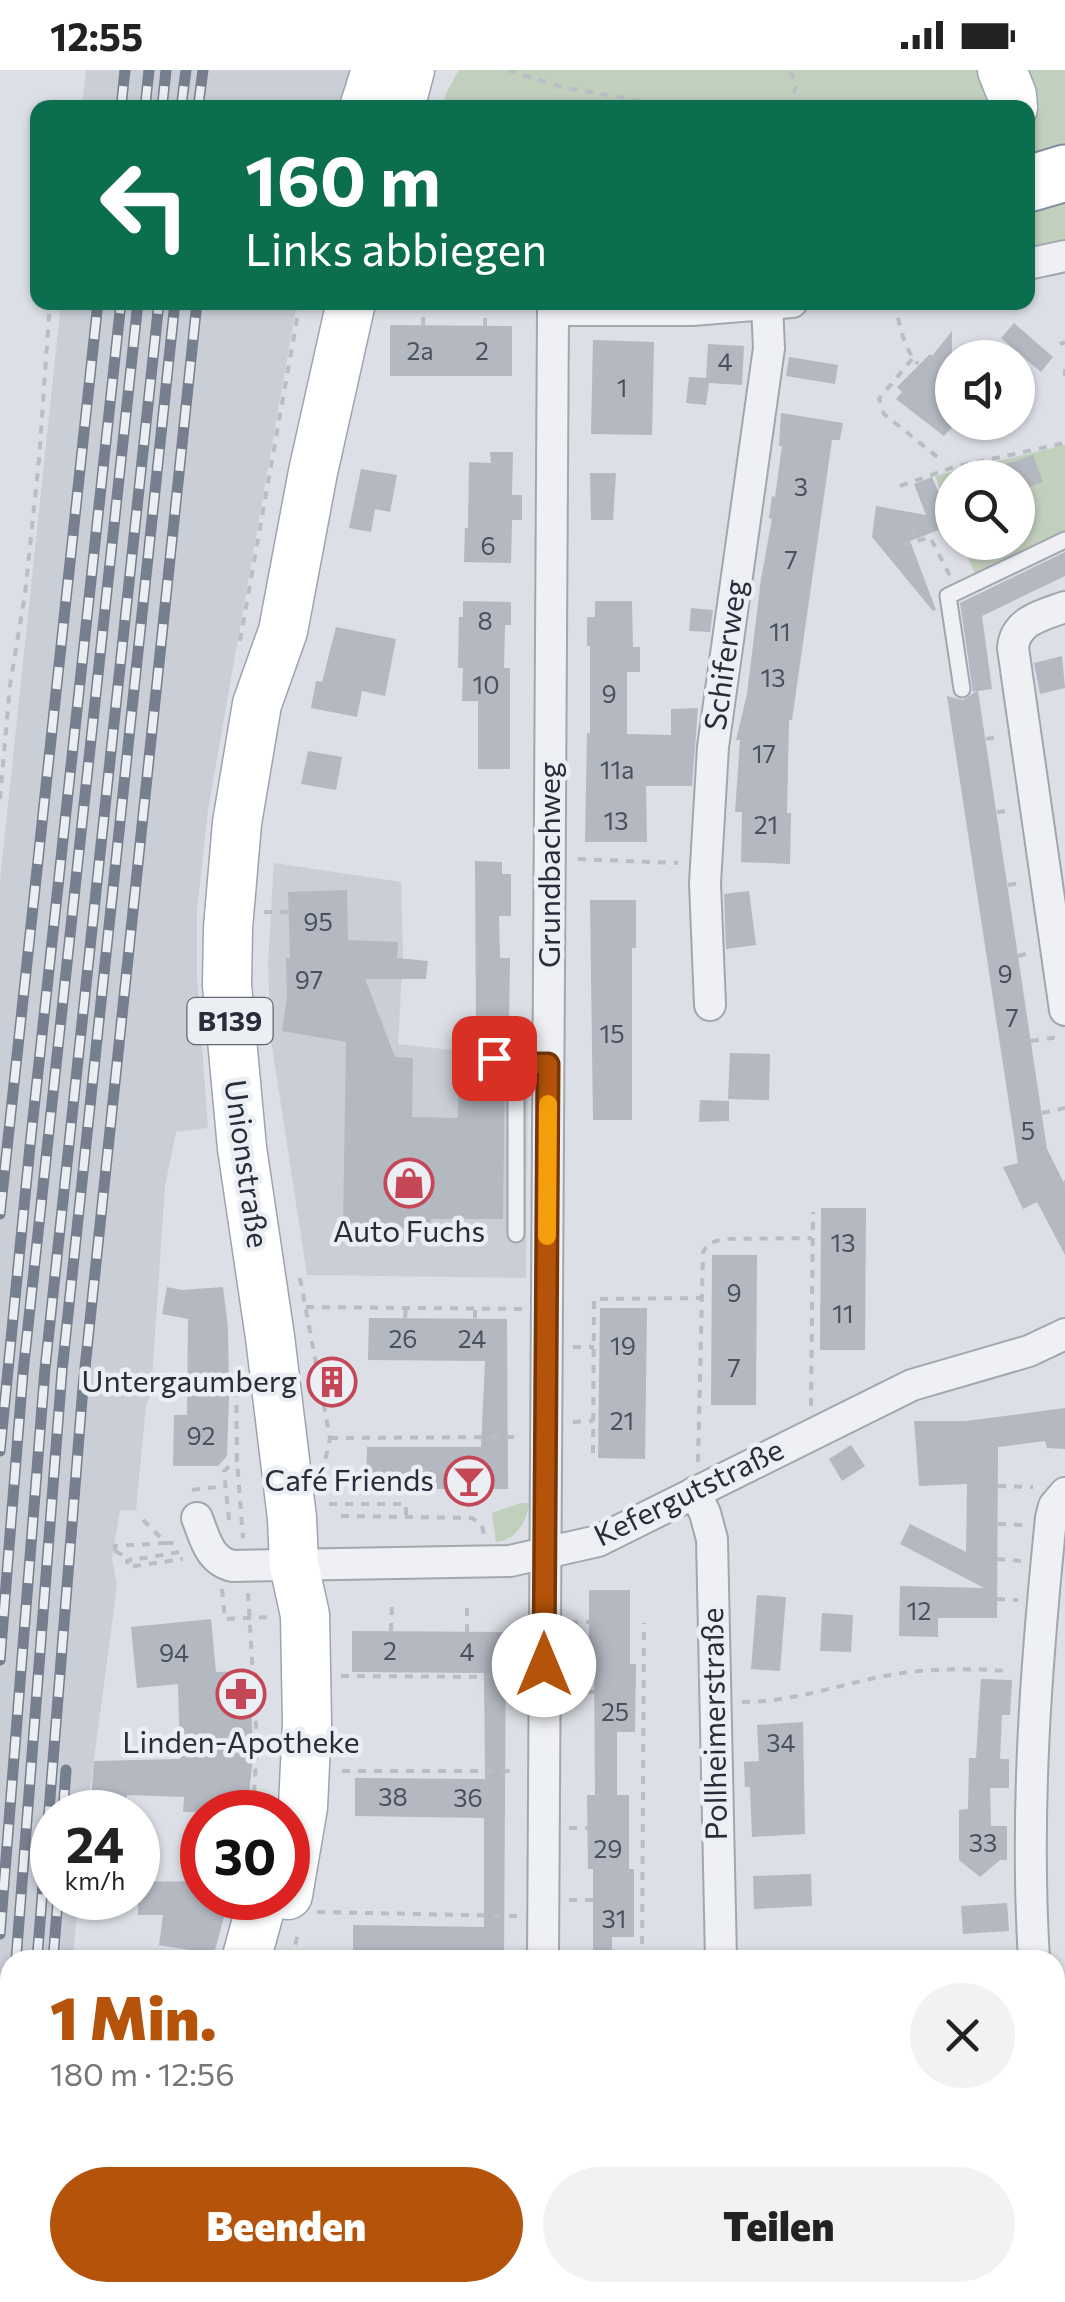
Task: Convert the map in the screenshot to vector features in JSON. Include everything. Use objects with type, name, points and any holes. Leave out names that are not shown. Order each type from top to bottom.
[{"type":"highway","points":[[1035,182],[1065,172]]},
{"type":"main road","points":[[367,100],[376,70]]},
{"type":"main road","points":[[402,100],[410,70]]},
{"type":"main road","points":[[1002,70],[1012,100]]},
{"type":"main road","name":"Unionstraße","points":[[303,1790],[307,1724],[304,1615],[294,1565],[270,1337],[242,1148],[228,985],[232,867],[257,704],[256,632],[315,310]]},
{"type":"main road","name":"Unionstraße","points":[[257,704],[282,631],[349,310]]},
{"type":"main road","name":"Unionstraße","points":[[278,1790],[266,1617],[294,1565]]},
{"type":"main road","name":"Unionstraße","points":[[252,1950],[272,1920]]},
{"type":"main road","name":"Unionstraße","points":[[273,1950],[280,1920]]},
{"type":"street","points":[[1035,262],[1065,256]]},
{"type":"street","points":[[545,310],[692,310]]},
{"type":"street","name":"Grundbachweg","points":[[542,1950],[548,1064],[545,310]]},
{"type":"street","name":"Schiferweg","points":[[710,1006],[706,883],[712,747],[778,310]]},
{"type":"street","points":[[1061,1024],[1059,924],[1013,648],[1014,634],[1024,625],[1065,607]]},
{"type":"street","name":"Kefergutstraße","points":[[294,1565],[510,1561],[598,1540],[696,1482],[912,1385],[1029,1351],[1065,1334]]},
{"type":"street","name":"Pollheimerstraße","points":[[696,1482],[712,1539],[721,1950]]},
{"type":"street","points":[[1034,1950],[1029,1851],[1032,1755],[1051,1518],[1054,1506],[1065,1493]]},
{"type":"street","points":[[189,1536],[208,1545],[219,1562],[233,1573],[294,1565]]},
{"type":"lane","points":[[962,688],[948,596],[1065,540]]},
{"type":"lane","points":[[463,1059],[507,1058],[516,1064],[548,1064]]},
{"type":"lane","points":[[516,1064],[516,1234]]},
{"type":"path","points":[[508,70],[562,87],[636,100]]},
{"type":"path","points":[[789,70],[797,84],[790,100]]},
{"type":"path","points":[[0,799],[10,685],[35,498],[49,310]]},
{"type":"path","points":[[423,326],[424,310]]},
{"type":"path","points":[[484,326],[485,310]]},
{"type":"path","points":[[897,310],[912,359],[918,364]]},
{"type":"path","points":[[912,359],[879,398],[884,414],[941,460]]},
{"type":"path","points":[[900,486],[954,467],[1065,443]]},
{"type":"path","points":[[916,530],[905,545],[930,537],[950,576],[935,583],[932,589],[938,603],[949,606]]},
{"type":"path","points":[[572,859],[708,864]]},
{"type":"path","points":[[263,898],[262,912],[289,912]]},
{"type":"path","points":[[1031,1041],[1061,1024]]},
{"type":"path","points":[[1042,1113],[1065,1108]]},
{"type":"path","points":[[811,1416],[813,1212]]},
{"type":"path","points":[[696,1482],[702,1252],[708,1244],[722,1240],[812,1238]]},
{"type":"path","points":[[298,1267],[312,1332]]},
{"type":"path","points":[[593,1452],[594,1298],[702,1298]]},
{"type":"path","points":[[306,1307],[530,1309]]},
{"type":"path","points":[[406,1308],[406,1318]]},
{"type":"path","points":[[474,1318],[475,1308]]},
{"type":"path","points":[[570,1347],[594,1347]]},
{"type":"path","points":[[236,1364],[233,1573],[225,1620],[266,1617]]},
{"type":"path","points":[[570,1422],[593,1421]]},
{"type":"path","points":[[468,1437],[468,1447]]},
{"type":"path","points":[[330,1438],[529,1437]]},
{"type":"path","points":[[387,1438],[388,1447]]},
{"type":"path","points":[[229,1524],[224,1472],[237,1460]]},
{"type":"path","points":[[998,1486],[1033,1487]]},
{"type":"path","points":[[324,1504],[406,1504],[406,1517]]},
{"type":"path","points":[[340,1516],[466,1517]]},
{"type":"path","points":[[143,1520],[166,1544]]},
{"type":"path","points":[[998,1524],[1040,1525]]},
{"type":"path","points":[[132,1560],[115,1551],[115,1546],[166,1544],[189,1536]]},
{"type":"path","points":[[188,1558],[128,1567],[127,1561],[182,1552],[189,1536]]},
{"type":"path","points":[[998,1559],[1037,1562]]},
{"type":"path","points":[[233,1573],[266,1617],[254,1790]]},
{"type":"path","points":[[467,1602],[467,1632]]},
{"type":"path","points":[[391,1631],[392,1604]]},
{"type":"path","points":[[566,1623],[589,1622]]},
{"type":"path","points":[[642,1950],[644,1623]]},
{"type":"path","points":[[745,1702],[802,1698],[871,1679],[930,1670],[1022,1672]]},
{"type":"path","points":[[331,1676],[528,1678]]},
{"type":"path","points":[[565,1692],[594,1692]]},
{"type":"path","points":[[329,1771],[527,1771]]},
{"type":"path","points":[[564,1828],[588,1828]]},
{"type":"path","points":[[564,1900],[593,1900]]},
{"type":"path","points":[[310,1902],[527,1916]]},
{"type":"shaded area","points":[[86,70],[350,70],[341,100],[83,100]]},
{"type":"shaded area","points":[[60,310],[296,310],[208,810],[197,910],[197,978],[208,1128],[176,1132],[165,1186],[151,1394],[146,1405],[136,1510],[144,1511],[120,1510],[112,1558],[117,1586],[90,1790],[30,1790],[30,1920],[76,1920],[74,1950],[0,1950],[0,880]]},
{"type":"shaded area","name":"Auto Fuchs","points":[[274,863],[401,882],[403,953],[398,1044],[460,1051],[528,1051],[526,1278],[307,1275],[271,1040],[268,962]]},
{"type":"green space","points":[[459,70],[986,70],[997,100],[444,100]]},
{"type":"green space","points":[[1019,70],[1065,70],[1065,158],[1035,169],[1035,100],[1026,100]]},
{"type":"green space","points":[[1065,188],[1065,244],[1035,250],[1035,195]]},
{"type":"green space","points":[[1065,445],[1065,536],[1035,549],[1035,460],[1002,460]]},
{"type":"green space","points":[[969,560],[1008,560],[975,574]]},
{"type":"green space","points":[[529,1503],[523,1523],[509,1538],[496,1542],[492,1513]]},
{"type":"building","points":[[1014,323],[1034,340],[1003,340],[1001,338]]},
{"type":"building","points":[[390,325],[512,326],[512,376],[390,376]]},
{"type":"building","points":[[593,340],[654,342],[652,435],[591,434]]},
{"type":"building","points":[[1035,341],[1053,357],[1041,372],[1035,367]]},
{"type":"building","points":[[708,344],[744,346],[742,385],[709,383],[706,405],[686,403],[689,377],[706,378]]},
{"type":"building","points":[[935,352],[935,429],[896,399],[902,392],[897,387]]},
{"type":"building","points":[[789,357],[838,365],[835,384],[786,376]]},
{"type":"building","points":[[781,413],[843,423],[840,440],[832,440],[789,720],[790,864],[741,862],[742,812],[735,812],[740,740],[736,740],[747,694],[772,519],[772,496],[775,497],[782,446]]},
{"type":"building","points":[[490,452],[513,452],[512,495],[522,495],[522,520],[512,520],[511,563],[464,562],[469,462],[491,463]]},
{"type":"building","points":[[1035,460],[1043,482],[1035,485]]},
{"type":"building","points":[[361,469],[397,475],[390,512],[375,509],[371,532],[349,528]]},
{"type":"building","points":[[590,473],[616,473],[613,520],[591,520]]},
{"type":"building","points":[[932,477],[935,484],[935,531],[910,541],[936,610],[933,611],[872,537],[876,506],[926,515],[914,484]]},
{"type":"building","points":[[1065,552],[1065,576],[982,616],[992,689],[978,691],[1047,1149],[1065,1185],[1065,1255],[1037,1202],[1023,1209],[1003,1167],[1018,1163],[947,696],[963,700],[977,691],[973,692],[960,603]]},
{"type":"building","points":[[463,601],[511,602],[511,625],[505,625],[504,668],[510,668],[510,769],[478,769],[478,701],[462,701],[463,668],[458,668]]},
{"type":"building","points":[[595,601],[632,601],[633,647],[640,647],[640,672],[627,672],[627,734],[671,735],[671,709],[698,708],[692,786],[646,786],[647,842],[585,842],[590,733],[587,617],[595,617]]},
{"type":"building","points":[[691,608],[713,610],[710,632],[689,631]]},
{"type":"building","points":[[336,627],[396,639],[385,696],[362,691],[357,717],[311,708],[316,681],[322,682]]},
{"type":"building","points":[[1062,656],[1065,688],[1040,694],[1034,663]]},
{"type":"building","points":[[308,751],[342,757],[336,790],[301,784]]},
{"type":"building","points":[[475,861],[502,862],[502,874],[511,874],[511,916],[499,916],[500,958],[510,958],[509,1025],[495,1025],[495,1047],[472,1048],[472,1025],[476,1025]]},
{"type":"building","points":[[347,890],[348,940],[398,942],[397,958],[428,961],[426,979],[365,979],[395,1057],[413,1058],[412,1117],[458,1118],[459,1069],[505,1070],[503,1219],[431,1219],[430,1228],[343,1227],[346,1042],[282,1031],[287,998],[286,958],[290,958],[288,892]]},
{"type":"building","points":[[749,891],[756,945],[726,949],[724,894]]},
{"type":"building","points":[[590,900],[636,900],[636,948],[632,948],[632,1120],[593,1120]]},
{"type":"building","points":[[730,1053],[770,1054],[769,1100],[728,1099]]},
{"type":"building","points":[[700,1100],[729,1101],[729,1121],[699,1122]]},
{"type":"building","points":[[821,1208],[866,1208],[865,1350],[820,1350]]},
{"type":"building","points":[[712,1255],[757,1255],[756,1405],[711,1405]]},
{"type":"building","points":[[167,1287],[223,1287],[229,1397],[227,1456],[218,1466],[173,1466],[174,1415],[187,1415],[188,1319],[162,1314]]},
{"type":"building","points":[[600,1308],[647,1308],[645,1459],[598,1458]]},
{"type":"building","points":[[369,1318],[507,1319],[508,1489],[366,1489],[367,1447],[481,1447],[485,1361],[368,1360]]},
{"type":"building","points":[[1065,1408],[1065,1449],[1047,1448],[1045,1441],[998,1447],[997,1618],[938,1618],[938,1637],[899,1636],[900,1586],[984,1588],[900,1544],[910,1524],[966,1552],[967,1484],[919,1486],[914,1421],[966,1421]]},
{"type":"building","points":[[851,1445],[865,1466],[842,1481],[829,1459]]},
{"type":"building","points":[[589,1590],[630,1590],[630,1664],[636,1664],[635,1732],[617,1732],[617,1795],[629,1795],[634,1937],[612,1937],[612,1950],[593,1950],[593,1869],[588,1869],[587,1795],[595,1795],[594,1664],[589,1664]]},
{"type":"building","points":[[757,1595],[786,1597],[780,1671],[751,1669]]},
{"type":"building","points":[[822,1613],[853,1615],[851,1652],[820,1651]]},
{"type":"building","points":[[211,1619],[216,1672],[250,1671],[253,1757],[249,1790],[180,1790],[180,1797],[160,1796],[160,1790],[92,1790],[94,1761],[180,1759],[178,1684],[137,1688],[131,1627]]},
{"type":"building","points":[[352,1631],[506,1632],[504,1950],[353,1950],[353,1925],[484,1927],[484,1818],[355,1816],[355,1778],[485,1779],[484,1673],[352,1672]]},
{"type":"building","points":[[981,1679],[1012,1680],[1010,1715],[1002,1715],[1000,1759],[1009,1759],[1009,1788],[990,1788],[991,1826],[1007,1826],[1007,1860],[1000,1860],[980,1877],[959,1860],[959,1810],[968,1809],[969,1758],[976,1758]]},
{"type":"building","points":[[803,1722],[805,1834],[752,1837],[750,1787],[745,1787],[744,1762],[759,1761],[757,1725]]},
{"type":"building","points":[[811,1874],[812,1906],[754,1909],[753,1876]]},
{"type":"building","points":[[180,1881],[180,1920],[223,1920],[215,1950],[159,1945],[163,1915],[160,1882]]},
{"type":"building","points":[[1007,1903],[1009,1931],[963,1934],[961,1906]]},
{"type":"railway","points":[[122,100],[125,70]]},
{"type":"railway","points":[[146,100],[149,70]]},
{"type":"railway","points":[[163,100],[166,70]]},
{"type":"railway","points":[[182,100],[186,70]]},
{"type":"railway","points":[[199,100],[203,70]]},
{"type":"railway","points":[[0,1214],[97,310]]},
{"type":"railway","points":[[0,1451],[120,310]]},
{"type":"railway","points":[[0,1660],[23,1373],[137,310]]},
{"type":"railway","points":[[0,1934],[45,1369],[158,310]]},
{"type":"railway","points":[[17,1950],[62,1371],[174,310]]},
{"type":"railway","points":[[38,1950],[83,1387],[196,310]]},
{"type":"railway","points":[[65,1790],[66,1770]]},
{"type":"railway","points":[[54,1950],[56,1920]]},
{"type":"slow traffic","points":[[547,1236],[548,1104]]},
{"type":"place","name":"Auto Fuchs","points":[[409,1183]]},
{"type":"place","name":"Untergaumberg","points":[[332,1382]]},
{"type":"place","name":"Café Friends","points":[[469,1481]]},
{"type":"place","name":"Linden-Apotheke","points":[[241,1694]]},
{"type":"route","points":[[494,1058],[507,1058],[516,1064],[548,1064],[544,1665]]}]
